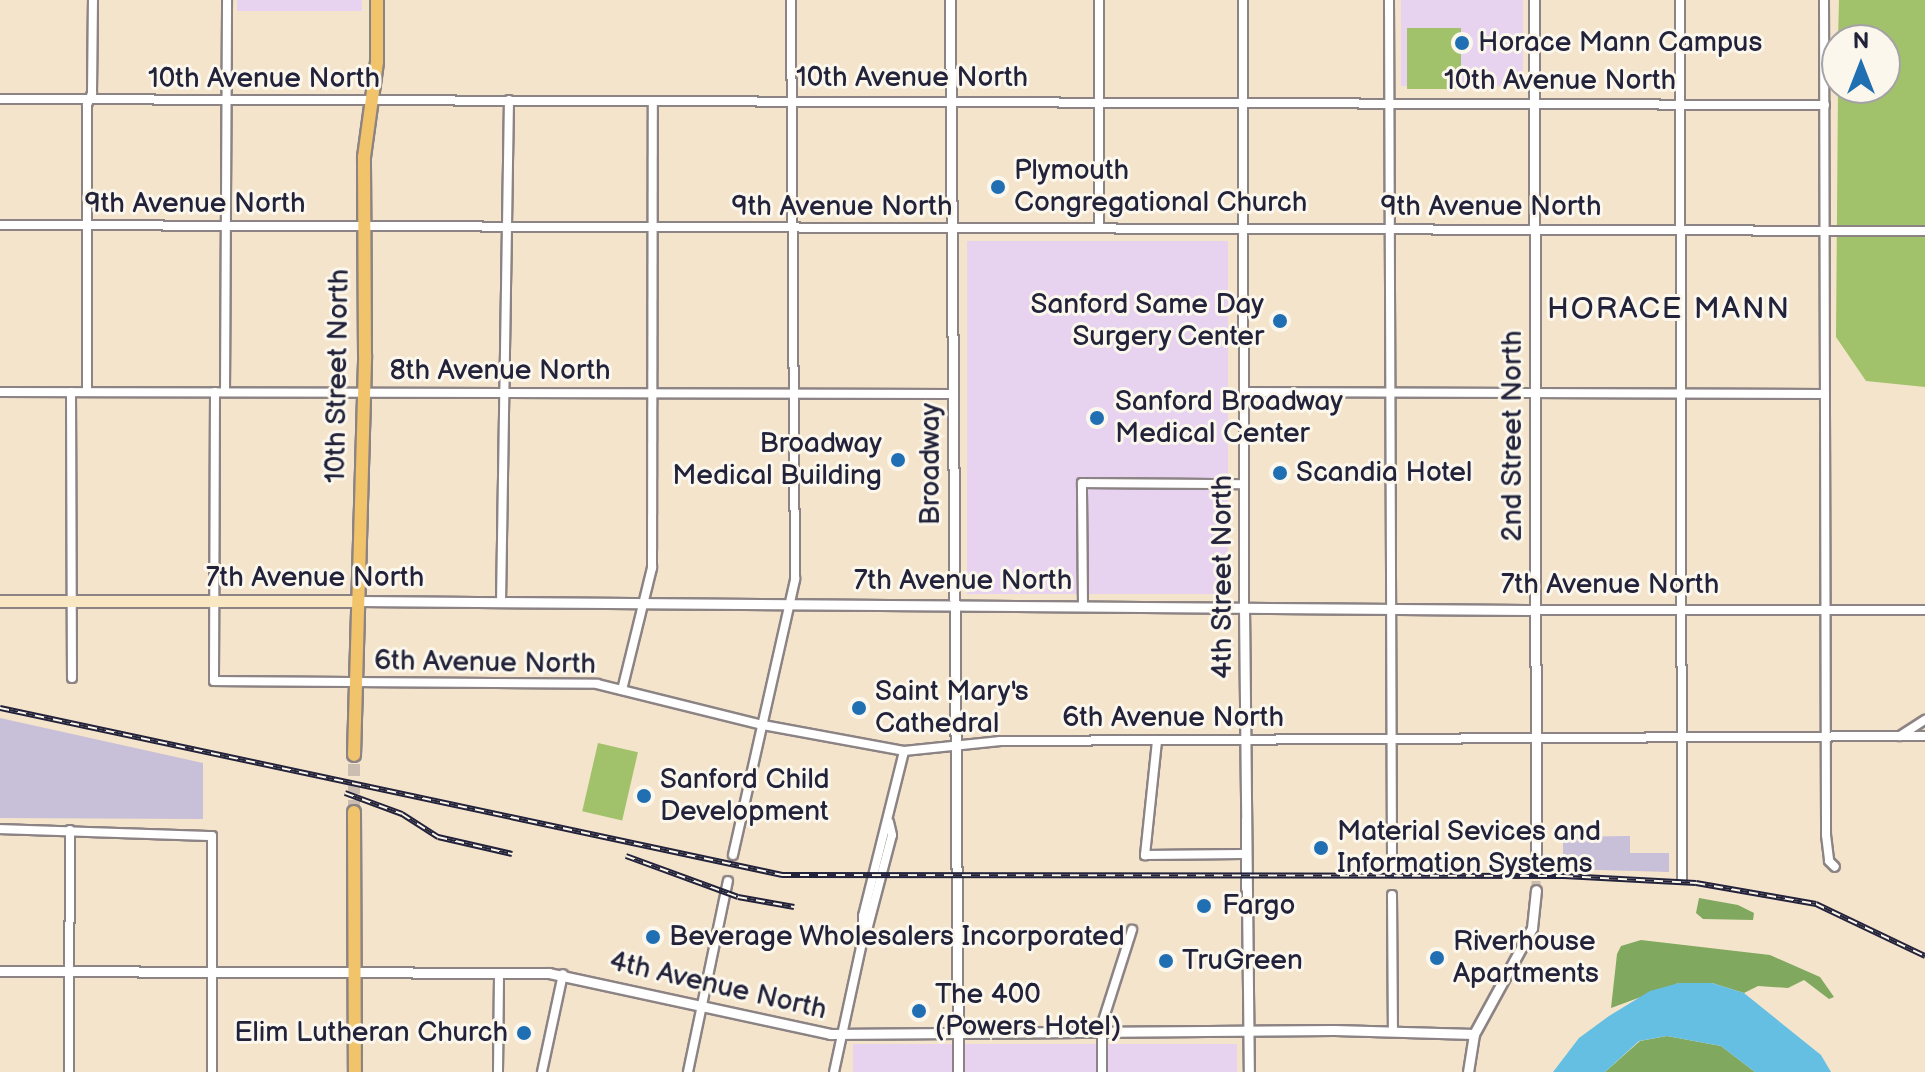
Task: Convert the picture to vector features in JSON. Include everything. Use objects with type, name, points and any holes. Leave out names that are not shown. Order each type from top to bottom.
[{"type":"main road","name":"10th Street North","points":[[354,755],[365,226],[377,0]]},
{"type":"main road","name":"7th Avenue North","points":[[0,601],[358,601]]},
{"type":"main road","points":[[354,812],[355,1072]]},
{"type":"street","points":[[87,392],[87,226],[93,0]]},
{"type":"street","points":[[225,392],[227,0]]},
{"type":"street","points":[[733,855],[795,579],[790,230],[791,0]]},
{"type":"street","name":"Broadway","points":[[950,0],[958,1072]]},
{"type":"street","points":[[1099,0],[1099,228]]},
{"type":"street","name":"4th Street North","points":[[1243,0],[1249,1072]]},
{"type":"street","points":[[1389,0],[1392,872]]},
{"type":"street","name":"2nd Street North","points":[[1534,0],[1536,871]]},
{"type":"street","points":[[1680,0],[1682,879]]},
{"type":"street","points":[[1824,0],[1826,835],[1829,861],[1835,867]]},
{"type":"street","name":"10th Avenue North","points":[[0,99],[791,99],[1825,105]]},
{"type":"street","points":[[501,603],[510,228],[509,100]]},
{"type":"street","points":[[622,690],[652,568],[653,101]]},
{"type":"street","name":"9th Avenue North","points":[[0,225],[790,230],[1925,231]]},
{"type":"street","name":"8th Avenue North","points":[[0,392],[952,394]]},
{"type":"street","points":[[71,392],[72,678]]},
{"type":"street","points":[[215,392],[215,602]]},
{"type":"street","points":[[1244,392],[1825,394]]},
{"type":"street","points":[[1083,606],[1082,483],[1244,484]]},
{"type":"street","name":"7th Avenue North","points":[[358,601],[954,607],[1925,610]]},
{"type":"street","name":"6th Avenue North","points":[[215,602],[214,681],[597,684],[763,725],[904,751],[954,745],[1157,741],[1925,736]]},
{"type":"street","points":[[1900,736],[1925,720]]},
{"type":"street","points":[[1157,741],[1145,855],[1242,854]]},
{"type":"street","points":[[834,1072],[863,938],[863,916],[889,822],[904,751]]},
{"type":"street","name":"4th Street North","points":[[1247,818],[1242,854],[1248,895]]},
{"type":"street","points":[[0,829],[212,836],[212,1072]]},
{"type":"street","points":[[69,1072],[70,830]]},
{"type":"street","points":[[688,1072],[728,881]]},
{"type":"street","points":[[1468,1072],[1474,1034],[1526,944],[1536,890]]},
{"type":"street","points":[[1392,895],[1393,1030]]},
{"type":"street","points":[[1102,1072],[1102,1032],[1132,930]]},
{"type":"street","name":"4th Avenue North","points":[[0,971],[563,974],[842,1034],[1393,1030],[1474,1034]]},
{"type":"street","points":[[498,1072],[499,973]]},
{"type":"street","points":[[542,1072],[563,974]]},
{"type":"shaded area","points":[[237,0],[362,0],[362,11],[237,11]]},
{"type":"shaded area","name":"Horace Mann Campus","points":[[1401,0],[1523,0],[1523,86],[1401,86]]},
{"type":"shaded area","name":"Sanford Broadway Medical Center","points":[[967,241],[1228,241],[1228,594],[967,594]]},
{"type":"shaded area","points":[[0,718],[203,763],[203,819],[0,818]]},
{"type":"shaded area","points":[[1630,836],[1630,853],[1669,853],[1669,872],[1563,869],[1563,837]]},
{"type":"shaded area","points":[[853,1044],[1237,1044],[1237,1072],[853,1072]]},
{"type":"green space","points":[[1839,0],[1925,0],[1925,387],[1866,381],[1836,337],[1838,104],[1901,104],[1901,24],[1838,24]]},
{"type":"green space","points":[[1407,28],[1461,28],[1461,89],[1407,89]]},
{"type":"green space","points":[[598,743],[638,752],[622,820],[582,811]]},
{"type":"green space","points":[[1699,898],[1738,905],[1754,913],[1753,920],[1703,919],[1696,913]]},
{"type":"green space","points":[[1641,940],[1770,955],[1820,977],[1834,997],[1829,999],[1804,980],[1788,988],[1758,986],[1744,993],[1712,983],[1679,983],[1611,1008],[1617,954],[1621,946]]},
{"type":"green space","points":[[1667,1036],[1721,1046],[1755,1072],[1605,1072],[1640,1041]]},
{"type":"water","points":[[1679,983],[1712,983],[1744,993],[1821,1055],[1831,1072],[1755,1072],[1721,1046],[1667,1036],[1639,1041],[1605,1072],[1553,1072],[1579,1038],[1609,1016],[1650,991]]},
{"type":"tunnel","points":[[354,755],[354,812]]},
{"type":"tunnel","points":[[1536,871],[1536,890]]},
{"type":"railway","points":[[0,708],[782,875],[1564,876],[1696,883],[1816,904],[1925,956]]},
{"type":"railway","points":[[345,793],[402,814],[438,837],[512,854]]},
{"type":"railway","points":[[626,856],[738,897],[794,907]]},
{"type":"place","name":"Horace Mann Campus","points":[[1462,43]]},
{"type":"place","name":"Plymouth Congregational Church","points":[[998,187]]},
{"type":"place","name":"Sanford Same Day Surgery Center","points":[[1280,321]]},
{"type":"place","name":"Sanford Broadway Medical Center","points":[[1097,418]]},
{"type":"place","name":"Broadway Medical Building","points":[[898,460]]},
{"type":"place","name":"Scandia Hotel","points":[[1280,473]]},
{"type":"place","name":"Saint Mary's Cathedral","points":[[859,708]]},
{"type":"place","name":"Sanford Child Development","points":[[644,796]]},
{"type":"place","name":"Material Sevices and Information Systems","points":[[1321,848]]},
{"type":"place","name":"Fargo","points":[[1204,906]]},
{"type":"place","name":"Beverage Wholesalers Incorporated","points":[[653,937]]},
{"type":"place","name":"Riverhouse Apartments","points":[[1437,958]]},
{"type":"place","name":"TruGreen","points":[[1166,961]]},
{"type":"place","name":"The 400 (Powers Hotel)","points":[[919,1011]]},
{"type":"place","name":"Elim Lutheran Church","points":[[524,1033]]},
{"type":"district","name":"HORACE MANN","points":[[1669,309]]}]
